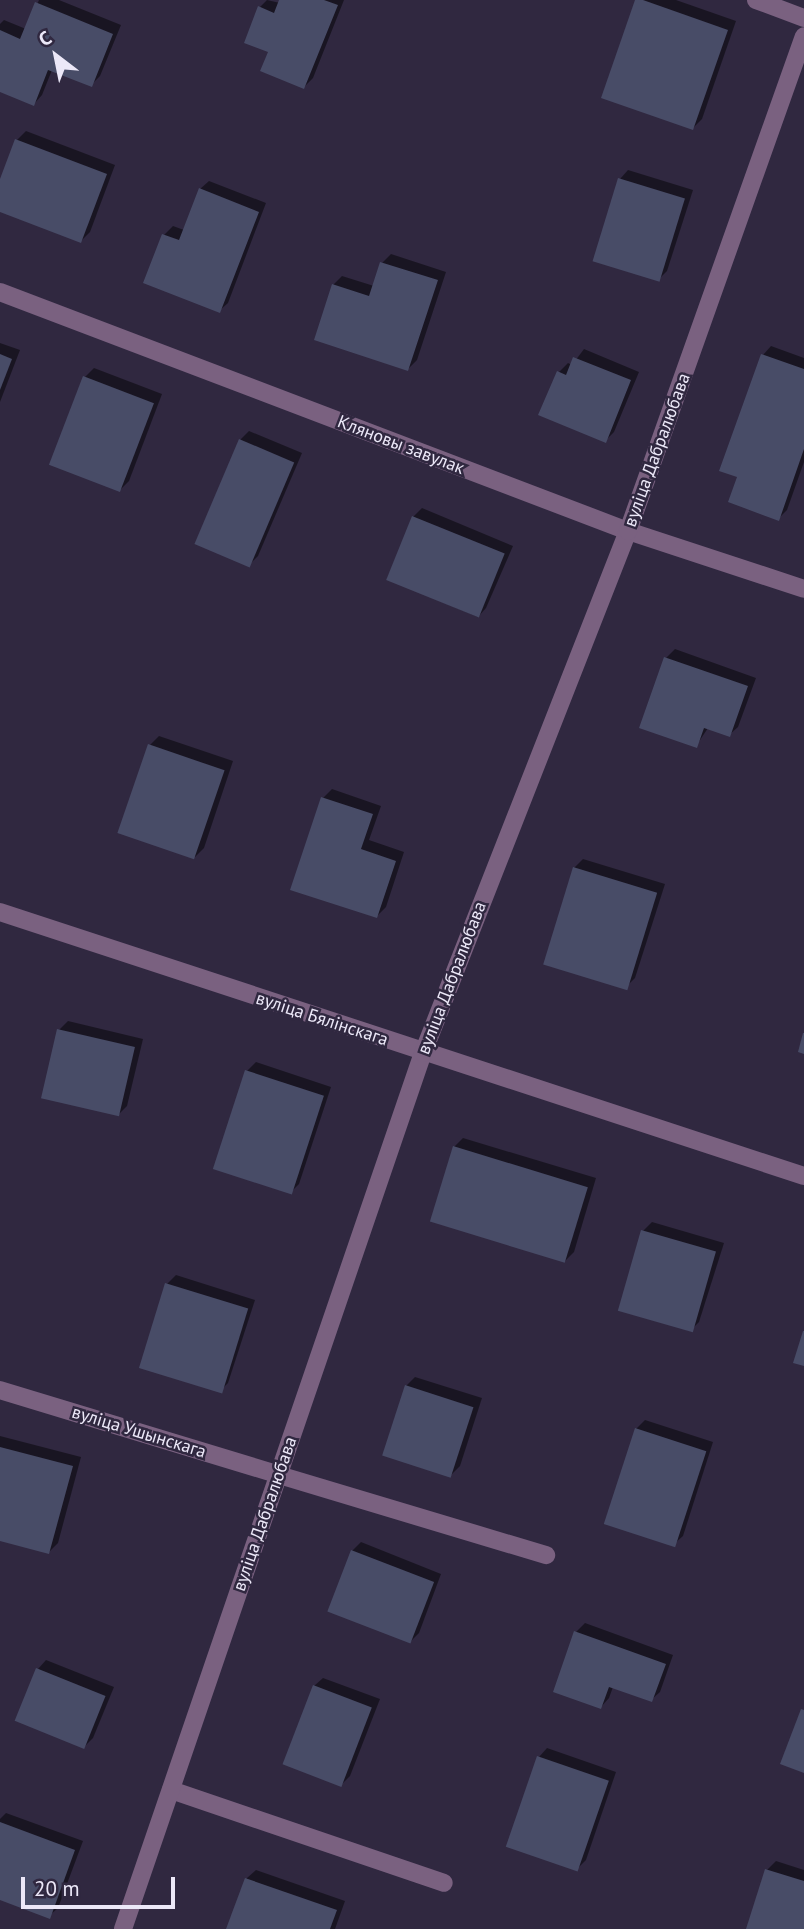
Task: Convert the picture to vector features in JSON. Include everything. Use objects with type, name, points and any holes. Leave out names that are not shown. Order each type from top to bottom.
[{"type":"street","points":[[756,0],[804,18]]},
{"type":"street","name":"вуліца Дабралюбава","points":[[123,1929],[423,1053],[628,531],[804,36]]},
{"type":"street","name":"Кляновы завулак","points":[[0,292],[628,531],[804,589]]},
{"type":"street","name":"вуліца Бялінскага","points":[[0,912],[804,1176]]},
{"type":"street","name":"вуліца Ушынскага","points":[[0,1390],[546,1555]]},
{"type":"street","points":[[171,1790],[444,1883]]},
{"type":"building","points":[[279,0],[324,0],[338,5],[304,89],[260,71],[268,52],[244,43],[258,6],[274,13]]},
{"type":"building","points":[[635,0],[643,0],[728,30],[693,130],[601,98]]},
{"type":"building","points":[[35,2],[113,34],[92,87],[48,70],[34,106],[0,92],[0,30],[20,39]]},
{"type":"building","points":[[15,139],[107,174],[81,243],[0,212],[0,179]]},
{"type":"building","points":[[618,178],[685,198],[660,282],[593,261]]},
{"type":"building","points":[[199,188],[259,212],[220,313],[143,283],[162,234],[179,240]]},
{"type":"building","points":[[380,262],[438,280],[408,371],[314,340],[332,284],[369,296]]},
{"type":"building","points":[[0,354],[12,359],[0,390]]},
{"type":"building","points":[[761,354],[804,369],[804,449],[779,521],[728,502],[737,477],[719,471]]},
{"type":"building","points":[[573,357],[631,380],[606,443],[538,415],[557,371],[566,375]]},
{"type":"building","points":[[83,376],[154,403],[120,492],[49,465]]},
{"type":"building","points":[[239,439],[294,462],[250,567],[194,544]]},
{"type":"building","points":[[412,516],[505,553],[479,617],[386,580]]},
{"type":"building","points":[[664,657],[748,686],[730,737],[704,728],[697,748],[639,728]]},
{"type":"building","points":[[148,744],[225,770],[194,859],[117,833]]},
{"type":"building","points":[[321,797],[373,814],[361,849],[396,861],[377,918],[290,890]]},
{"type":"building","points":[[573,867],[657,893],[627,990],[543,965]]},
{"type":"building","points":[[57,1029],[135,1047],[119,1116],[41,1098]]},
{"type":"building","points":[[804,1033],[804,1054],[798,1052]]},
{"type":"building","points":[[245,1070],[324,1096],[292,1195],[213,1169]]},
{"type":"building","points":[[453,1146],[588,1187],[565,1263],[430,1222]]},
{"type":"building","points":[[641,1230],[716,1251],[693,1332],[618,1311]]},
{"type":"building","points":[[165,1283],[248,1308],[222,1394],[139,1368]]},
{"type":"building","points":[[804,1331],[804,1366],[793,1363]]},
{"type":"building","points":[[405,1385],[473,1407],[451,1478],[382,1455]]},
{"type":"building","points":[[635,1428],[706,1451],[675,1547],[604,1524]]},
{"type":"building","points":[[0,1447],[73,1466],[49,1554],[0,1541]]},
{"type":"building","points":[[351,1550],[434,1582],[410,1644],[327,1612]]},
{"type":"building","points":[[574,1631],[666,1664],[652,1702],[609,1687],[601,1709],[553,1692]]},
{"type":"building","points":[[36,1668],[106,1696],[84,1749],[15,1721]]},
{"type":"building","points":[[313,1685],[372,1708],[341,1787],[283,1764]]},
{"type":"building","points":[[801,1709],[804,1710],[804,1773],[780,1764]]},
{"type":"building","points":[[537,1756],[609,1781],[578,1872],[506,1847]]},
{"type":"building","points":[[0,1822],[75,1850],[50,1919],[0,1900]]},
{"type":"building","points":[[765,1869],[804,1881],[804,1929],[746,1929]]},
{"type":"building","points":[[245,1878],[337,1910],[330,1929],[226,1929]]}]
